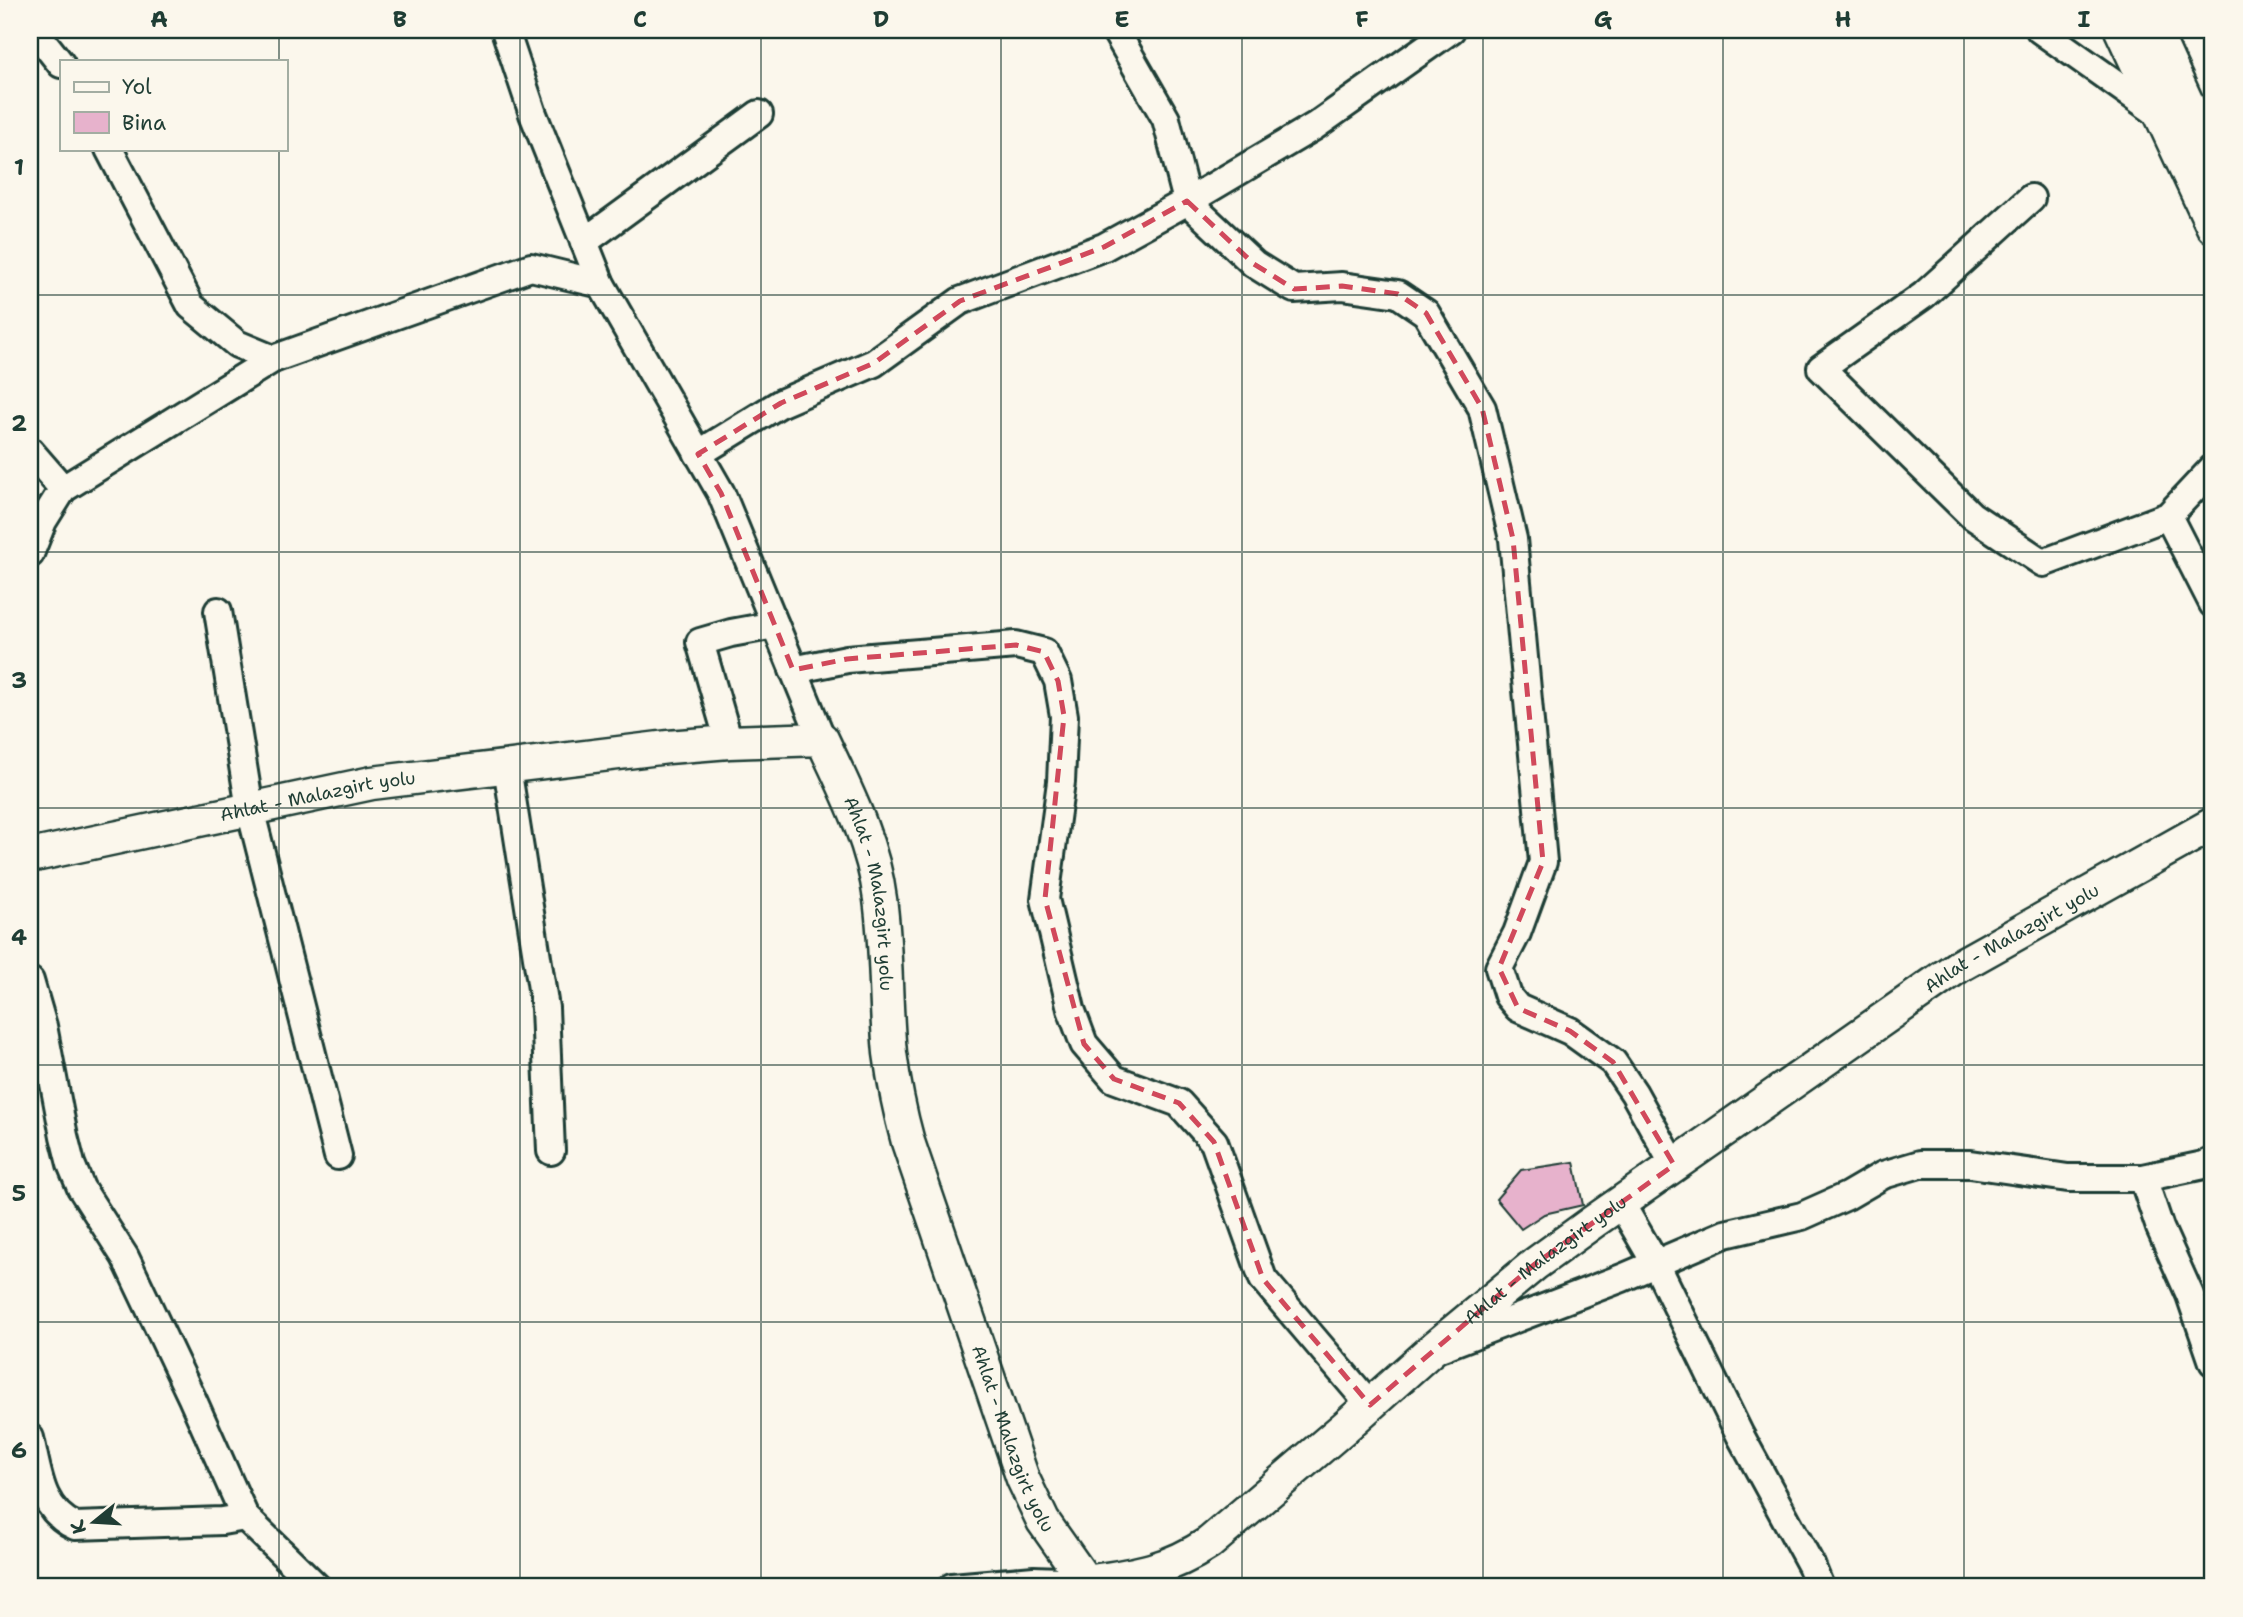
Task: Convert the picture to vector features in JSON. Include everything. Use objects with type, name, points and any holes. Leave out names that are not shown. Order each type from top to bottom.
[{"type":"main road","points":[[2122,30],[2213,227]]},
{"type":"main road","points":[[2154,30],[2213,160]]},
{"type":"main road","name":"Ahlat - Malazgirt yolu","points":[[30,856],[372,783],[668,747],[822,739],[861,827],[880,898],[890,1052],[896,1097],[908,1142],[1023,1479],[1043,1521],[1088,1585],[1158,1570],[1188,1557],[1209,1543],[1535,1264],[1620,1202],[1959,966],[2213,824]]},
{"type":"street","points":[[34,30],[60,63]]},
{"type":"street","points":[[505,30],[533,114],[601,284],[721,493],[822,739]]},
{"type":"street","points":[[1115,30],[1166,120],[1187,201],[1254,264],[1294,289],[1342,286],[1398,294],[1426,313],[1482,408],[1513,539],[1543,862],[1517,933],[1499,968],[1508,996],[1518,1008],[1570,1031],[1613,1062],[1634,1093],[1674,1164]]},
{"type":"street","points":[[698,454],[780,403],[874,363],[960,301],[1104,247],[1187,201],[1315,127],[1451,30]]},
{"type":"street","points":[[2040,30],[2162,117],[2196,121]]},
{"type":"street","points":[[584,243],[759,114]]},
{"type":"street","points":[[111,150],[191,306],[237,344],[273,359]]},
{"type":"street","points":[[2031,198],[1924,295],[1821,368],[1971,515],[2043,563],[2168,516],[2213,468]]},
{"type":"street","points":[[30,554],[43,522],[63,489],[273,359],[531,267],[601,284]]},
{"type":"street","points":[[30,452],[63,489]]},
{"type":"street","points":[[2168,516],[2213,604]]},
{"type":"street","points":[[218,611],[250,809],[338,1156]]},
{"type":"street","points":[[729,742],[700,642],[775,625]]},
{"type":"street","points":[[793,670],[847,659],[1016,645],[1044,652],[1058,681],[1064,716],[1061,782],[1045,900],[1071,1009],[1084,1044],[1114,1079],[1178,1102],[1214,1142],[1263,1279],[1370,1405]]},
{"type":"street","points":[[507,766],[545,1008],[551,1151]]},
{"type":"street","points":[[30,981],[43,1026],[71,1164],[81,1188],[131,1269],[245,1517],[317,1587]]},
{"type":"street","points":[[1429,1352],[1656,1264],[1725,1234],[1802,1216],[1847,1196],[1883,1175],[1920,1164],[1970,1164],[2068,1178],[2143,1178],[2213,1161]]},
{"type":"street","points":[[2143,1178],[2160,1228],[2190,1295],[2213,1362]]},
{"type":"street","points":[[1620,1202],[1656,1264],[1740,1434],[1811,1565],[1819,1587]]},
{"type":"street","points":[[30,1438],[42,1488],[49,1504],[60,1517],[75,1526],[222,1521],[245,1517]]},
{"type":"street","points":[[951,1587],[1034,1580],[1088,1585]]},
{"type":"highlighted area","points":[[1187,201],[1254,264],[1294,289],[1342,286],[1398,294],[1426,313],[1482,408],[1513,539],[1543,862],[1499,968],[1518,1008],[1570,1031],[1613,1062],[1674,1165],[1535,1264],[1370,1405],[1263,1279],[1214,1142],[1179,1103],[1114,1079],[1084,1044],[1045,899],[1064,716],[1058,681],[1044,652],[1016,645],[847,659],[793,670],[721,493],[698,454],[781,403],[874,363],[960,301],[1104,247]]},
{"type":"building","points":[[1574,1162],[1583,1205],[1544,1214],[1521,1229],[1496,1199],[1521,1170]]}]
